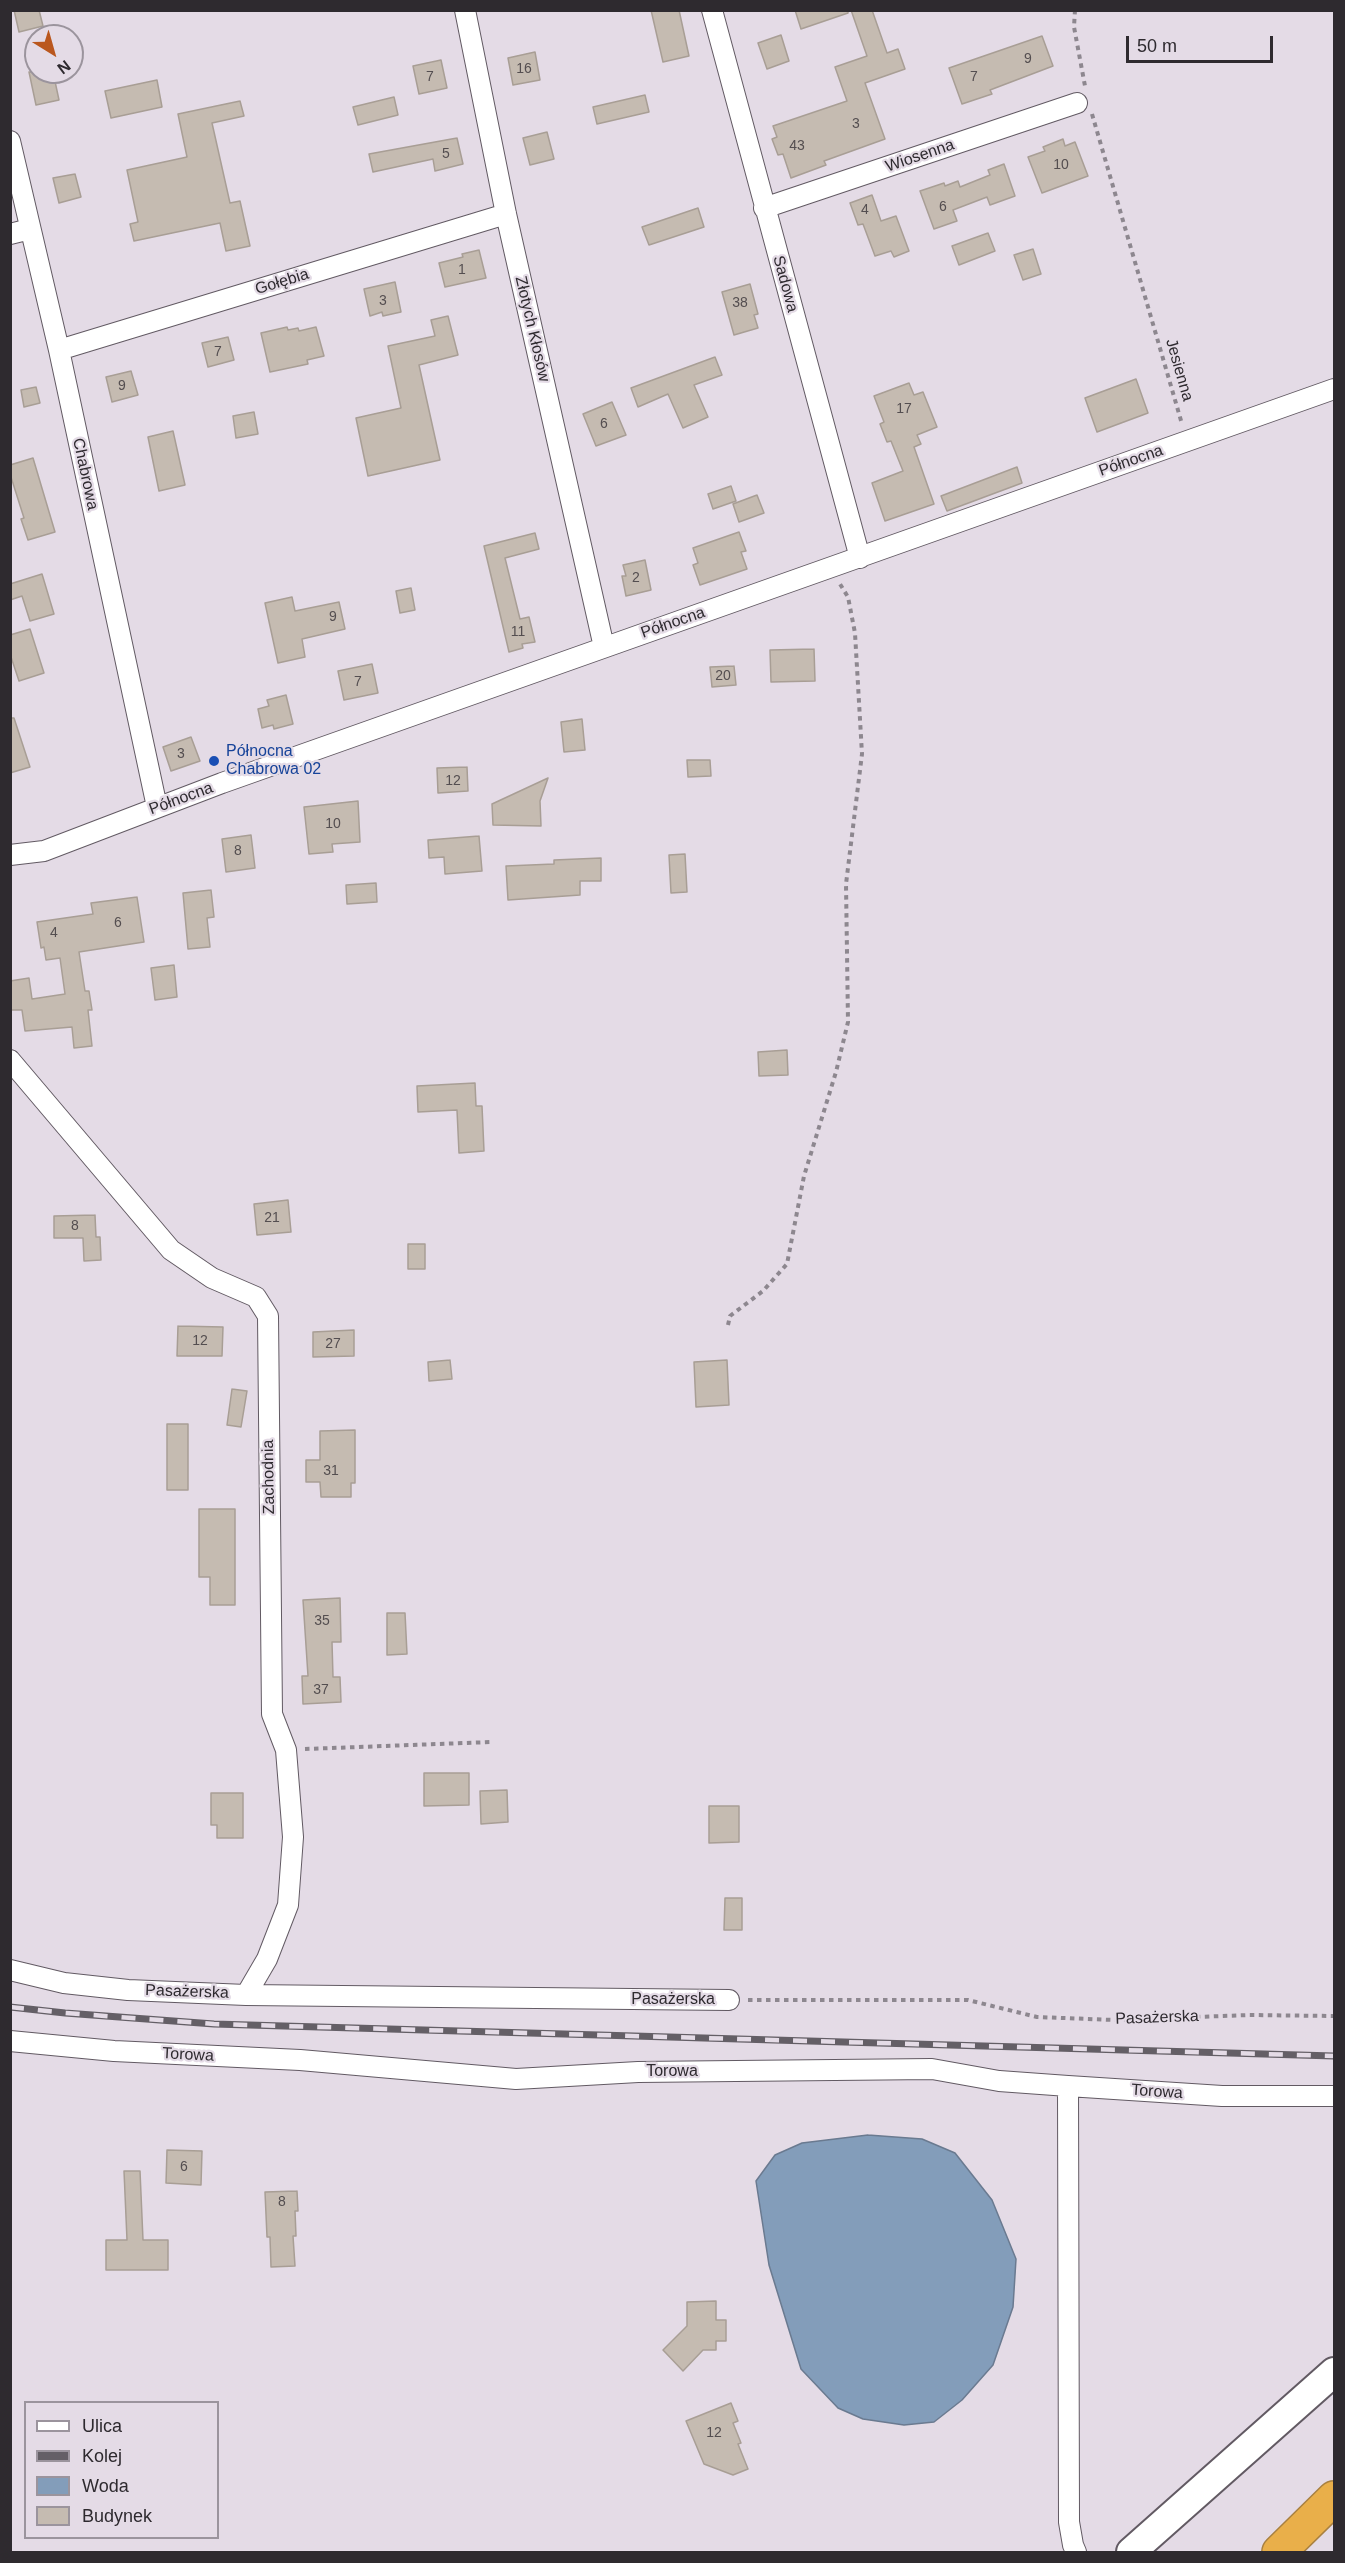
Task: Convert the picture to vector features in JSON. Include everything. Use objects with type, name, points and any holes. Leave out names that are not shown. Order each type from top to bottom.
[{"type":"highway","points":[[1279,2553],[1335,2498]]},
{"type":"street","name":"Złotych Kłosów","points":[[465,10],[506,214],[604,647]]},
{"type":"street","name":"Sadowa","points":[[712,10],[860,558]]},
{"type":"street","name":"Wiosenna","points":[[764,208],[1082,101]]},
{"type":"street","name":"Chabrowa","points":[[10,141],[59,350],[158,807]]},
{"type":"street","name":"Gołębia","points":[[59,350],[506,214]]},
{"type":"street","points":[[10,234],[30,229]]},
{"type":"street","name":"Północna","points":[[10,855],[44,851],[158,807],[604,647],[1335,389]]},
{"type":"street","name":"Zachodnia","points":[[10,1060],[171,1250],[212,1278],[256,1297],[268,1316],[272,1714],[286,1750],[293,1837],[288,1905],[267,1959],[246,1995]]},
{"type":"street","name":"Pasażerska","points":[[10,1970],[64,1983],[128,1990],[246,1995],[729,2000]]},
{"type":"street","name":"Torowa","points":[[10,2041],[114,2051],[300,2060],[516,2079],[638,2072],[932,2069],[999,2081],[1068,2086],[1222,2096],[1335,2096]]},
{"type":"street","points":[[1068,2086],[1069,2522],[1076,2553]]},
{"type":"street","points":[[1131,2553],[1335,2372]]},
{"type":"path","name":"Jesienna","points":[[1075,10],[1074,27],[1082,101],[1147,305],[1187,441]]},
{"type":"path","points":[[728,1325],[730,1316],[763,1291],[787,1264],[804,1176],[836,1072],[848,1022],[846,884],[862,754],[861,710],[855,633],[848,597],[831,568]]},
{"type":"path","points":[[286,1750],[491,1742]]},
{"type":"path","name":"Pasażerska","points":[[729,2000],[968,2000],[1037,2017],[1115,2020],[1249,2014],[1335,2016]]},
{"type":"water","points":[[868,2135],[922,2139],[955,2153],[992,2200],[1016,2259],[1013,2307],[993,2365],[962,2400],[934,2422],[904,2425],[863,2419],[838,2408],[801,2369],[769,2265],[756,2181],[775,2155],[802,2143]]},
{"type":"building","points":[[14,10],[39,10],[42,24],[24,24],[24,31],[19,32]]},
{"type":"building","points":[[651,10],[679,10],[689,56],[663,62]]},
{"type":"building","points":[[795,10],[848,11],[848,13],[801,29]]},
{"type":"building","points":[[851,10],[872,10],[887,53],[898,49],[905,69],[865,83],[885,139],[824,161],[826,165],[791,178],[783,154],[778,155],[772,139],[777,137],[773,126],[847,101],[835,67],[867,56]]},
{"type":"building","points":[[781,35],[789,61],[767,69],[758,43]]},
{"type":"building","points":[[1042,36],[1053,66],[990,90],[992,94],[962,104],[949,68]]},
{"type":"building","points":[[535,52],[540,80],[513,85],[508,58]]},
{"type":"building","points":[[441,60],[447,88],[419,94],[413,66]]},
{"type":"building","points":[[157,80],[162,107],[111,118],[105,91]]},
{"type":"building","points":[[32,84],[56,84],[59,100],[36,105]]},
{"type":"building","points":[[645,95],[649,112],[597,124],[593,107]]},
{"type":"building","points":[[394,97],[398,115],[358,125],[353,107]]},
{"type":"building","points":[[240,101],[244,116],[212,123],[230,203],[240,201],[250,246],[226,251],[220,223],[134,241],[130,224],[138,222],[127,170],[187,157],[178,114]]},
{"type":"building","points":[[547,132],[554,159],[530,165],[523,138]]},
{"type":"building","points":[[457,138],[463,164],[435,171],[433,159],[373,172],[369,154]]},
{"type":"building","points":[[1063,139],[1065,146],[1075,142],[1088,176],[1042,193],[1028,157],[1045,151],[1043,147]]},
{"type":"building","points":[[1004,164],[1015,196],[990,205],[987,197],[953,210],[957,221],[934,229],[920,191],[958,181],[960,187],[990,175],[988,170]]},
{"type":"building","points":[[75,174],[81,197],[59,203],[53,178]]},
{"type":"building","points":[[872,195],[881,221],[896,216],[909,251],[894,257],[891,251],[875,256],[863,224],[858,225],[850,203]]},
{"type":"building","points":[[698,208],[704,227],[649,245],[642,227]]},
{"type":"building","points":[[988,233],[995,251],[959,265],[952,246]]},
{"type":"building","points":[[1033,249],[1041,274],[1023,280],[1014,255]]},
{"type":"building","points":[[479,250],[486,278],[445,287],[439,263]]},
{"type":"building","points":[[395,282],[401,312],[383,316],[382,312],[370,316],[364,289]]},
{"type":"building","points":[[750,284],[758,314],[754,315],[758,328],[734,335],[722,292]]},
{"type":"building","points":[[448,316],[458,355],[419,365],[440,460],[368,476],[356,418],[401,408],[388,346],[435,336],[431,320]]},
{"type":"building","points":[[287,327],[288,330],[298,328],[299,331],[316,327],[324,356],[307,360],[308,364],[270,372],[261,333]]},
{"type":"building","points":[[228,337],[234,360],[208,367],[202,343]]},
{"type":"building","points":[[715,357],[722,375],[694,385],[708,417],[683,428],[668,394],[638,407],[631,388]]},
{"type":"building","points":[[131,371],[138,395],[112,402],[106,377]]},
{"type":"building","points":[[1136,379],[1148,413],[1097,432],[1085,398]]},
{"type":"building","points":[[909,383],[914,395],[923,392],[937,427],[917,435],[921,444],[914,447],[934,504],[885,521],[872,483],[903,471],[891,441],[887,442],[880,424],[884,422],[874,396]]},
{"type":"building","points":[[36,387],[40,403],[24,407],[21,390]]},
{"type":"building","points":[[612,402],[626,435],[596,446],[583,414]]},
{"type":"building","points":[[254,412],[258,434],[236,438],[233,416]]},
{"type":"building","points":[[173,431],[185,485],[159,491],[148,437]]},
{"type":"building","points":[[33,458],[55,532],[28,540],[21,519],[24,518],[10,474],[10,465]]},
{"type":"building","points":[[1017,467],[1022,483],[947,511],[941,496]]},
{"type":"building","points":[[731,486],[736,501],[713,509],[708,494]]},
{"type":"building","points":[[757,495],[764,513],[739,522],[733,504]]},
{"type":"building","points":[[739,532],[746,551],[741,552],[747,569],[700,585],[693,565],[698,563],[693,548]]},
{"type":"building","points":[[535,533],[539,549],[505,558],[520,619],[529,617],[535,642],[522,644],[523,648],[509,652],[484,546]]},
{"type":"building","points":[[645,560],[651,590],[626,596],[622,576],[626,576],[623,565]]},
{"type":"building","points":[[42,574],[54,614],[30,621],[22,596],[10,600],[10,584]]},
{"type":"building","points":[[411,588],[415,610],[400,613],[396,591]]},
{"type":"building","points":[[292,597],[295,611],[339,602],[345,629],[302,639],[305,657],[278,663],[265,603]]},
{"type":"building","points":[[30,629],[44,673],[19,681],[10,654],[10,635]]},
{"type":"building","points":[[814,649],[815,681],[771,682],[770,650]]},
{"type":"building","points":[[372,664],[378,693],[344,700],[338,671]]},
{"type":"building","points":[[734,666],[736,685],[712,687],[710,667]]},
{"type":"building","points":[[286,695],[293,724],[274,729],[273,725],[262,728],[258,709],[269,706],[267,700]]},
{"type":"building","points":[[10,718],[14,718],[30,767],[10,773]]},
{"type":"building","points":[[582,719],[585,750],[564,752],[561,722]]},
{"type":"building","points":[[191,737],[200,761],[171,771],[163,747]]},
{"type":"building","points":[[687,760],[710,760],[711,776],[688,777]]},
{"type":"building","points":[[467,767],[468,791],[438,793],[437,768]]},
{"type":"building","points":[[548,778],[540,801],[541,826],[493,825],[492,804]]},
{"type":"building","points":[[358,801],[360,842],[332,844],[333,852],[309,854],[304,807]]},
{"type":"building","points":[[251,835],[255,868],[226,872],[222,839]]},
{"type":"building","points":[[479,836],[482,871],[445,874],[444,857],[429,858],[428,840]]},
{"type":"building","points":[[685,854],[687,892],[671,893],[669,855]]},
{"type":"building","points":[[601,858],[601,881],[580,881],[580,895],[508,900],[506,866],[554,864],[554,860]]},
{"type":"building","points":[[376,883],[377,902],[347,904],[346,885]]},
{"type":"building","points":[[211,890],[214,917],[207,918],[210,947],[188,949],[183,893]]},
{"type":"building","points":[[137,897],[144,942],[79,952],[85,991],[89,991],[92,1010],[88,1010],[92,1046],[74,1048],[72,1027],[25,1031],[22,1010],[10,1010],[10,981],[29,978],[32,999],[65,994],[60,958],[46,960],[44,947],[41,948],[37,922],[93,914],[91,903]]},
{"type":"building","points":[[174,965],[177,997],[155,1000],[151,968]]},
{"type":"building","points":[[787,1050],[788,1075],[759,1076],[758,1052]]},
{"type":"building","points":[[475,1083],[476,1106],[482,1106],[484,1151],[459,1153],[457,1110],[418,1112],[417,1086]]},
{"type":"building","points":[[288,1200],[291,1232],[257,1235],[254,1204]]},
{"type":"building","points":[[95,1215],[96,1237],[100,1237],[101,1260],[84,1261],[83,1238],[54,1238],[54,1216]]},
{"type":"building","points":[[408,1244],[425,1244],[425,1269],[408,1269]]},
{"type":"building","points":[[178,1326],[223,1327],[222,1356],[177,1356]]},
{"type":"building","points":[[354,1330],[354,1356],[313,1357],[313,1332]]},
{"type":"building","points":[[450,1360],[452,1379],[429,1381],[428,1362]]},
{"type":"building","points":[[727,1360],[729,1405],[696,1407],[694,1362]]},
{"type":"building","points":[[232,1389],[247,1391],[241,1427],[227,1425]]},
{"type":"building","points":[[167,1424],[188,1424],[188,1490],[167,1490]]},
{"type":"building","points":[[355,1430],[355,1483],[351,1483],[351,1497],[321,1497],[320,1482],[306,1482],[306,1460],[320,1460],[320,1431]]},
{"type":"building","points":[[199,1509],[235,1509],[235,1605],[210,1605],[210,1577],[199,1577]]},
{"type":"building","points":[[340,1598],[341,1642],[332,1642],[333,1677],[340,1677],[341,1702],[303,1704],[302,1676],[308,1676],[303,1600]]},
{"type":"building","points":[[387,1613],[405,1613],[407,1654],[387,1655]]},
{"type":"building","points":[[424,1773],[469,1773],[469,1805],[424,1806]]},
{"type":"building","points":[[507,1790],[508,1822],[481,1824],[480,1791]]},
{"type":"building","points":[[211,1793],[243,1793],[243,1838],[217,1838],[217,1825],[211,1825]]},
{"type":"building","points":[[709,1806],[739,1806],[739,1842],[709,1843]]},
{"type":"building","points":[[725,1898],[742,1898],[742,1930],[724,1930]]},
{"type":"building","points":[[167,2150],[202,2151],[201,2185],[166,2183]]},
{"type":"building","points":[[124,2171],[140,2171],[143,2240],[168,2240],[168,2270],[106,2270],[106,2240],[127,2240]]},
{"type":"building","points":[[297,2191],[296,2236],[293,2236],[295,2266],[271,2267],[265,2192]]},
{"type":"building","points":[[716,2301],[716,2320],[726,2320],[726,2341],[716,2341],[716,2350],[703,2350],[683,2371],[663,2350],[687,2326],[687,2302]]},
{"type":"building","points":[[731,2403],[738,2421],[733,2423],[741,2443],[738,2444],[748,2469],[733,2475],[704,2464],[686,2421]]},
{"type":"railway","points":[[10,2007],[214,2024],[1334,2056]]},
{"type":"place","name":"Północna Chabrowa 02","points":[[214,761]]}]
